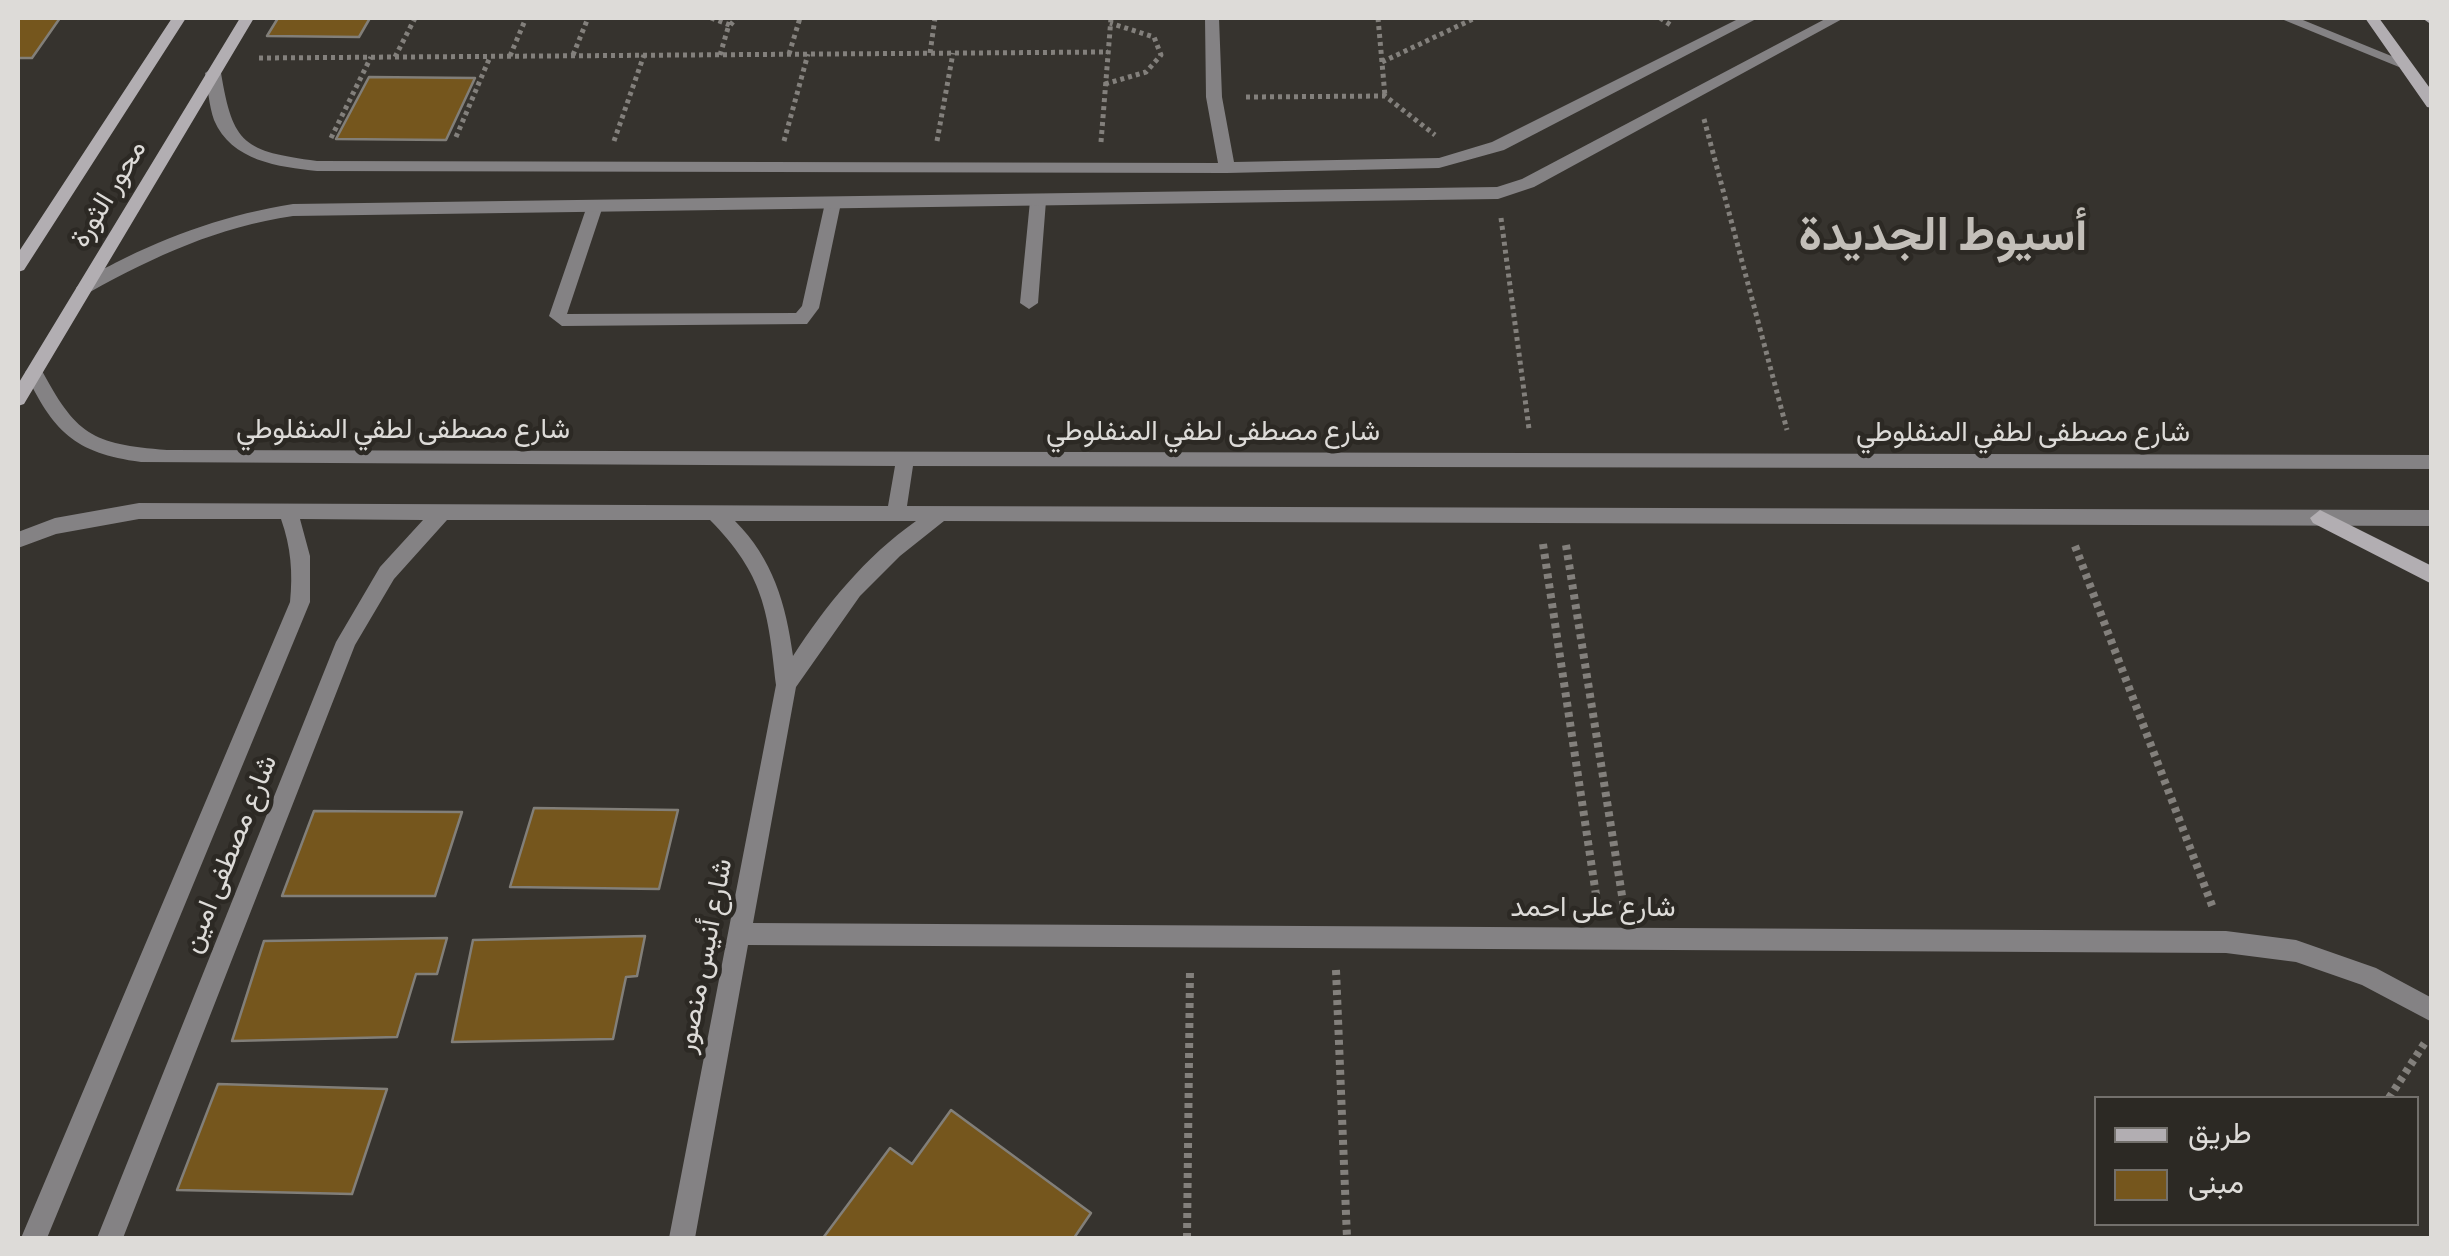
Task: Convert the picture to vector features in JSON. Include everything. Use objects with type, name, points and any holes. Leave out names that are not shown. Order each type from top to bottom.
[{"type":"street","name":"محور الثورة","points":[[18,266],[179,18]]},
{"type":"street","name":"محور الثورة","points":[[18,399],[247,18]]},
{"type":"street","points":[[1212,18],[1214,97],[1227,168]]},
{"type":"street","points":[[213,74],[223,123],[236,140],[257,153],[317,166],[1266,168],[1439,163],[1498,146],[1751,18]]},
{"type":"street","points":[[84,288],[162,244],[211,226],[293,210],[1498,193],[1528,183],[1837,18]]},
{"type":"street","points":[[2286,18],[2404,64]]},
{"type":"street","points":[[2372,18],[2432,104]]},
{"type":"street","points":[[1266,168],[1267,198]]},
{"type":"street","points":[[1028,302],[1038,200]]},
{"type":"street","points":[[595,206],[559,309],[562,320],[801,319],[810,308],[833,203]]},
{"type":"street","name":"شارع مصطفى لطفي المنفلوطي","points":[[34,372],[52,413],[70,432],[96,446],[130,455],[2432,462]]},
{"type":"street","points":[[896,513],[905,459]]},
{"type":"street","points":[[18,540],[55,526],[139,511],[2432,518]]},
{"type":"street","name":"شارع مصطفى امين","points":[[34,1238],[300,602],[302,554],[288,512]]},
{"type":"street","name":"شارع مصطفى امين","points":[[110,1238],[346,642],[387,572],[442,512]]},
{"type":"street","name":"شارع أنيس منصور","points":[[682,1238],[786,685],[775,596],[759,562],[714,512]]},
{"type":"street","name":"شارع أنيس منصور","points":[[786,685],[840,602],[870,568],[904,538],[941,514]]},
{"type":"street","points":[[2320,518],[2432,576]]},
{"type":"street","name":"شارع على احمد","points":[[740,934],[2226,942],[2296,951],[2368,976],[2432,1011]]},
{"type":"path","points":[[394,56],[415,18]]},
{"type":"path","points":[[510,56],[526,18]]},
{"type":"path","points":[[573,55],[588,18]]},
{"type":"path","points":[[712,18],[730,25]]},
{"type":"path","points":[[720,54],[736,18]]},
{"type":"path","points":[[789,54],[800,18]]},
{"type":"path","points":[[930,53],[935,18]]},
{"type":"path","points":[[1378,18],[1385,96]]},
{"type":"path","points":[[1382,62],[1475,18]]},
{"type":"path","points":[[1099,168],[1105,84],[1108,52],[1110,20],[1154,37],[1162,55],[1146,72],[1105,84]]},
{"type":"path","points":[[223,58],[1108,52]]},
{"type":"path","points":[[932,167],[954,53]]},
{"type":"path","points":[[777,167],[808,54]]},
{"type":"path","points":[[606,166],[644,55]]},
{"type":"path","points":[[444,166],[490,56]]},
{"type":"path","points":[[317,166],[371,57]]},
{"type":"path","points":[[1697,92],[1795,460]]},
{"type":"path","points":[[1214,97],[1385,96],[1462,159]]},
{"type":"path","points":[[1498,193],[1533,460]]},
{"type":"path","points":[[1538,515],[1602,938]]},
{"type":"path","points":[[1561,515],[1630,938]]},
{"type":"path","points":[[2064,517],[2226,942]]},
{"type":"path","points":[[1187,1238],[1191,936]]},
{"type":"path","points":[[1335,937],[1347,1238]]},
{"type":"path","points":[[2390,1096],[2432,1031]]},
{"type":"building","points":[[18,18],[60,18],[32,58],[18,58]]},
{"type":"building","points":[[278,18],[370,18],[359,37],[267,36]]},
{"type":"building","points":[[369,77],[475,78],[446,140],[336,139]]},
{"type":"building","points":[[534,808],[678,810],[659,889],[510,887]]},
{"type":"building","points":[[314,811],[462,812],[435,896],[282,896]]},
{"type":"building","points":[[645,936],[637,976],[626,977],[613,1039],[452,1042],[473,940]]},
{"type":"building","points":[[447,938],[437,974],[416,974],[397,1037],[232,1041],[264,941]]},
{"type":"building","points":[[218,1084],[387,1089],[352,1194],[177,1190]]},
{"type":"building","points":[[951,1110],[1091,1213],[1074,1238],[823,1238],[890,1148],[912,1164]]},
{"type":"district","name":"أسيوط الجديدة","points":[[1943,237]]}]
